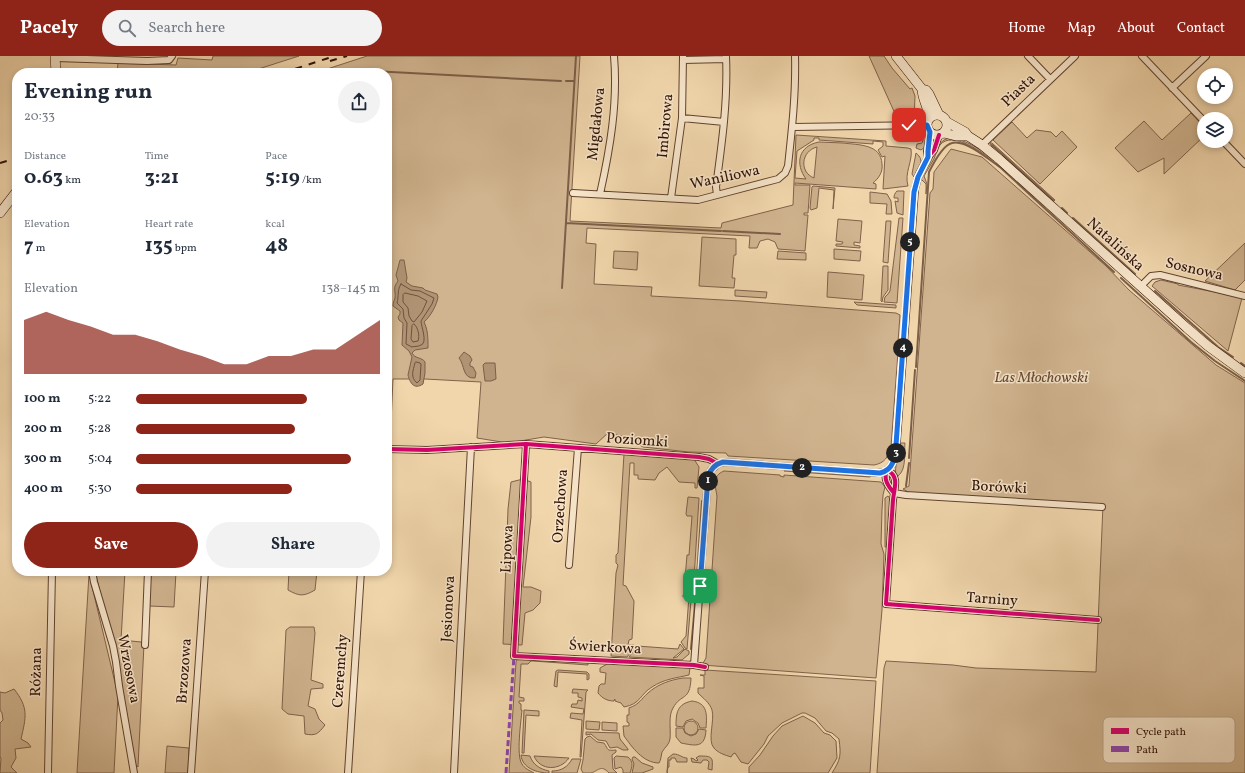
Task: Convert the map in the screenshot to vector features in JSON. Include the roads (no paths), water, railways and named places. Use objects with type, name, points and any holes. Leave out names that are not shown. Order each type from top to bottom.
[{"type":"main road","points":[[896,56],[922,89],[926,90],[939,115],[947,122],[947,128],[942,134],[934,135],[929,125],[922,89]]},
{"type":"main road","points":[[56,57],[56,68]]},
{"type":"main road","points":[[929,125],[933,116],[939,115]]},
{"type":"main road","name":"Natalińska","points":[[947,122],[965,132],[968,136],[982,145],[1004,163],[1208,346],[1245,373]]},
{"type":"main road","name":"Natalińska","points":[[942,134],[968,136]]},
{"type":"main road","points":[[0,213],[12,197]]},
{"type":"street","points":[[56,57],[147,61],[169,60],[172,56]]},
{"type":"street","name":"Migdałowa","points":[[600,194],[608,160],[612,132],[614,106],[614,56]]},
{"type":"street","name":"Waniliowa","points":[[573,193],[698,200],[775,181],[785,173],[788,166],[796,84],[795,56]]},
{"type":"street","points":[[1028,56],[1050,79]]},
{"type":"street","name":"Piasta","points":[[982,145],[1075,56]]},
{"type":"street","points":[[1142,56],[1197,114]]},
{"type":"street","points":[[1172,88],[1206,56]]},
{"type":"street","points":[[683,58],[726,57],[724,122],[716,187],[717,195]]},
{"type":"street","name":"Imbirowa","points":[[671,198],[682,118],[683,58]]},
{"type":"street","points":[[682,118],[724,122]]},
{"type":"street","points":[[793,127],[929,125],[928,157]]},
{"type":"street","points":[[885,471],[891,468],[894,463],[896,450],[915,189],[919,174],[942,134]]},
{"type":"street","points":[[1230,148],[1245,164]]},
{"type":"street","name":"Sosnowa","points":[[1140,286],[1151,276],[1160,275],[1245,296]]},
{"type":"street","name":"Poziomki","points":[[392,449],[427,450],[526,444],[699,457],[709,459],[718,464],[723,462],[876,473],[885,471]]},
{"type":"street","name":"Lipowa","points":[[514,656],[526,444]]},
{"type":"street","name":"Jesionowa","points":[[454,773],[460,637],[472,447]]},
{"type":"street","name":"Orzechowa","points":[[569,565],[578,448]]},
{"type":"street","points":[[694,665],[708,477],[711,470],[718,464]]},
{"type":"street","points":[[885,471],[892,473],[896,486],[894,493]]},
{"type":"street","name":"Borówki","points":[[894,493],[1102,507]]},
{"type":"street","name":"Tarniny","points":[[894,493],[886,604],[1098,620]]},
{"type":"street","name":"Różana","points":[[48,773],[52,576]]},
{"type":"street","name":"Wrzosowa","points":[[93,576],[113,646],[134,773]]},
{"type":"street","points":[[145,645],[148,576]]},
{"type":"street","name":"Brzozowa","points":[[191,773],[205,576]]},
{"type":"street","name":"Czeremchy","points":[[348,773],[361,576]]},
{"type":"street","name":"Świerkowa","points":[[514,656],[694,665],[705,667]]},
{"type":"water","points":[[400,260],[404,260],[407,278],[406,282],[412,286],[423,288],[437,294],[438,297],[433,311],[424,322],[428,337],[428,348],[415,350],[412,353],[425,362],[423,384],[420,386],[413,385],[409,378],[408,375],[412,357],[409,351],[402,345],[403,323],[398,317],[400,311],[393,306],[395,288],[398,281],[396,275]]},
{"type":"water","points":[[464,352],[470,356],[472,360],[470,366],[473,367],[476,373],[475,378],[471,378],[464,371],[459,358]]},
{"type":"water","points":[[485,363],[495,363],[496,379],[485,381],[483,365]]},
{"type":"waterway","points":[[562,288],[576,56]]},
{"type":"waterway","points":[[392,72],[561,81]]},
{"type":"waterway","points":[[566,81],[574,81]]},
{"type":"waterway","points":[[916,367],[929,172],[939,155],[949,144],[964,144],[1001,168],[1114,272]]},
{"type":"waterway","points":[[992,145],[1053,200]]},
{"type":"waterway","points":[[1062,208],[1067,213]]},
{"type":"waterway","points":[[1073,218],[1135,274]]},
{"type":"waterway","points":[[566,223],[721,231]]},
{"type":"waterway","points":[[723,231],[780,234]]},
{"type":"waterway","points":[[1121,278],[1191,342],[1215,361],[1245,381]]},
{"type":"waterway","points":[[1155,291],[1218,347],[1233,357]]},
{"type":"waterway","points":[[1241,363],[1245,366]]},
{"type":"waterway","points":[[909,458],[915,370]]},
{"type":"waterway","points":[[906,486],[909,463]]},
{"type":"waterway","points":[[697,576],[702,501]]},
{"type":"waterway","points":[[691,649],[696,593]]},
{"type":"railway","points":[[298,68],[335,56]]},
{"type":"railway","points":[[330,61],[347,56]]},
{"type":"railway","points":[[0,163],[12,159]]},
{"type":"park label","name":"Las Młochowski","points":[[1041,378]]}]
